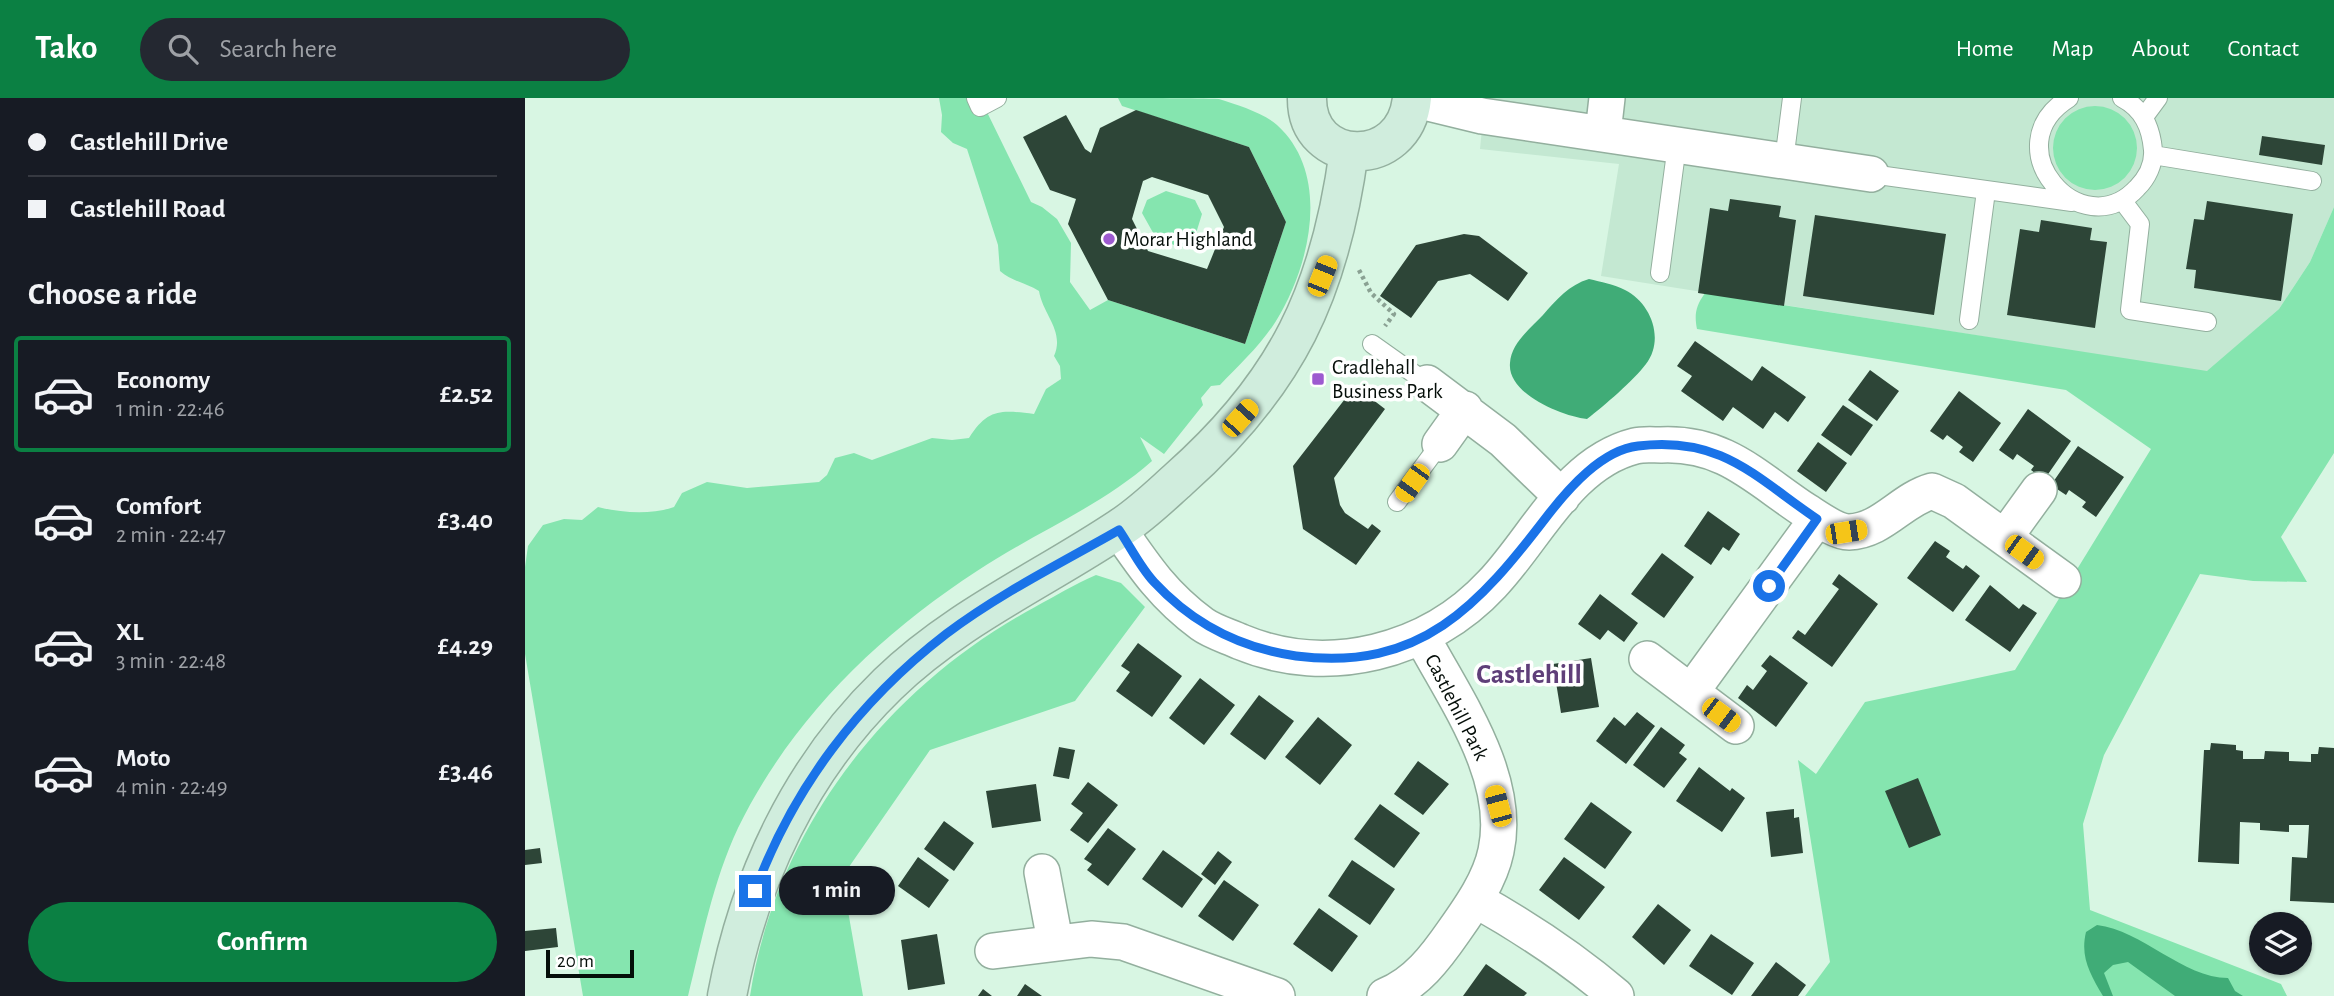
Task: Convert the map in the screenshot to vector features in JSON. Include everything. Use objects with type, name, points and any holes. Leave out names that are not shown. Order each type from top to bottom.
[{"type":"street","points":[[1307,98],[1311,122],[1321,136],[1334,146],[1349,151],[1380,148],[1393,140],[1410,114],[1412,98],[1482,116],[1871,174]]},
{"type":"street","points":[[1603,133],[1607,98]]},
{"type":"street","points":[[727,996],[738,938],[773,844],[831,747],[888,684],[947,633],[1119,530],[1210,452],[1255,401],[1298,335],[1330,256],[1342,205],[1349,151]]},
{"type":"street","points":[[1427,383],[1503,440],[1562,497]]},
{"type":"street","points":[[1440,444],[1465,409]]},
{"type":"street","points":[[1119,530],[1153,581],[1204,626],[1264,651],[1325,659],[1389,650],[1456,619],[1492,584],[1562,497],[1591,467],[1635,446],[1686,444],[1734,460],[1817,519],[1846,532],[1870,528],[1914,496],[1933,491],[1954,501],[2063,580]]},
{"type":"street","points":[[2005,537],[2039,490]]},
{"type":"street","points":[[1691,692],[1817,519]]},
{"type":"street","name":"Castlehill Park","points":[[1385,996],[1430,965],[1476,900],[1496,851],[1498,806],[1486,762],[1422,637]]},
{"type":"street","points":[[1647,659],[1736,726]]},
{"type":"street","points":[[1042,872],[1055,941]]},
{"type":"street","points":[[1476,900],[1522,925],[1589,972],[1616,996]]},
{"type":"street","points":[[993,951],[1055,941],[1091,939],[1123,942],[1277,996]]},
{"type":"lane","points":[[976,98],[980,107],[997,98]]},
{"type":"lane","points":[[1784,161],[1792,98]]},
{"type":"lane","points":[[2070,98],[2058,105],[2046,120],[2039,139],[2039,158],[2046,177],[2058,192],[2075,202]]},
{"type":"lane","points":[[1871,174],[2099,205],[2122,200],[2144,180],[2153,155],[2151,134],[2144,117],[2122,98]]},
{"type":"lane","points":[[2144,117],[2158,98]]},
{"type":"lane","points":[[1660,273],[1677,145]]},
{"type":"lane","points":[[2153,155],[2312,181]]},
{"type":"lane","points":[[1969,320],[1986,191]]},
{"type":"lane","points":[[2122,200],[2140,224],[2130,310],[2207,322]]},
{"type":"lane","points":[[1372,344],[1427,383]]},
{"type":"lane","points":[[1398,502],[1440,444]]},
{"type":"path","points":[[1358,269],[1371,293],[1394,314],[1372,344]]},
{"type":"shaded area","points":[[939,98],[978,98],[984,106],[1031,202],[1057,219],[1071,243],[1070,282],[1090,310],[1108,300],[1245,344],[1286,222],[1249,147],[1122,106],[1118,98],[1219,99],[1257,113],[1277,125],[1294,146],[1305,169],[1310,194],[1310,221],[1298,274],[1288,299],[1270,330],[1220,385],[1211,386],[1201,398],[1203,405],[1164,454],[1140,437],[1152,461],[1111,492],[999,557],[940,596],[871,652],[811,716],[759,789],[729,848],[703,932],[688,996],[583,996],[525,654],[525,567],[528,546],[543,525],[564,519],[582,520],[598,507],[636,512],[665,510],[674,507],[682,493],[707,482],[747,488],[819,482],[827,475],[835,458],[854,453],[872,460],[932,438],[969,438],[983,421],[996,413],[1034,414],[1046,389],[1061,379],[1060,366],[1054,356],[1057,347],[1055,331],[1039,291],[1000,271],[998,245],[967,149],[953,143],[941,132]]},
{"type":"shaded area","points":[[1485,98],[2334,98],[2334,207],[2310,262],[2279,309],[2207,372],[1601,276],[1619,164],[1480,149]]},
{"type":"shaded area","points":[[2087,106],[2103,106],[2119,113],[2130,124],[2137,140],[2134,164],[2125,178],[2103,190],[2087,190],[2071,183],[2060,172],[2053,156],[2053,140],[2060,124],[2071,113]]},
{"type":"shaded area","points":[[1166,191],[1195,200],[1202,214],[1193,243],[1182,248],[1156,238],[1142,213],[1147,200]]},
{"type":"shaded area","points":[[2334,207],[2334,453],[2281,537],[2307,582],[2253,581],[2200,574],[2104,755],[2083,824],[2090,910],[2249,972],[2249,975],[2258,975],[2281,984],[2287,996],[1805,996],[1830,962],[1798,760],[1816,774],[1865,702],[2015,670],[2151,449],[2066,390],[1697,329],[1697,310],[1705,293],[2207,371],[2279,309],[2310,262]]},
{"type":"shaded area","points":[[1589,279],[1616,286],[1634,296],[1648,313],[1655,333],[1652,354],[1646,364],[1618,393],[1587,419],[1551,408],[1526,394],[1511,374],[1510,363],[1514,349],[1528,331],[1564,293]]},
{"type":"shaded area","points":[[1096,575],[1121,583],[1145,607],[1075,701],[930,750],[842,877],[863,996],[750,996],[764,934],[785,875],[813,820],[847,768],[887,721],[932,677],[982,640],[1035,607]]},
{"type":"shaded area","points":[[2097,925],[2130,935],[2195,970],[2228,978],[2235,991],[2243,996],[2175,996],[2128,962],[2113,965],[2104,973],[2113,996],[2103,996],[2090,973],[2084,949],[2086,932]]},
{"type":"building","name":"Morar Highland","points":[[1136,110],[1249,147],[1286,222],[1245,344],[1108,300],[1068,224],[1076,199],[1050,190],[1023,137],[1066,115],[1085,149],[1091,153],[1100,128]],"holes":[[[1152,177],[1208,195],[1224,227],[1207,269],[1148,251],[1132,219],[1143,181]]]},
{"type":"building","points":[[2262,136],[2325,145],[2322,165],[2259,155]]},
{"type":"building","points":[[1730,199],[1781,206],[1779,217],[1796,220],[1784,306],[1698,293],[1710,208],[1728,211]]},
{"type":"building","points":[[2207,201],[2293,214],[2281,301],[2194,288],[2196,270],[2186,269],[2194,219],[2204,220]]},
{"type":"building","points":[[1815,215],[1946,234],[1934,315],[1803,296]]},
{"type":"building","points":[[2041,220],[2092,228],[2090,240],[2107,242],[2095,328],[2007,315],[2020,229],[2039,232]]},
{"type":"building","points":[[1464,234],[1479,236],[1528,273],[1508,301],[1470,274],[1438,281],[1411,318],[1380,296],[1416,245]]},
{"type":"building","points":[[1695,341],[1752,381],[1762,366],[1806,397],[1788,422],[1775,412],[1763,429],[1733,407],[1723,421],[1681,391],[1692,376],[1677,366]]},
{"type":"building","points":[[1870,370],[1899,391],[1877,421],[1848,400]]},
{"type":"building","points":[[1355,386],[1385,409],[1334,478],[1340,505],[1345,513],[1368,529],[1372,524],[1381,531],[1356,565],[1303,529],[1293,466]]},
{"type":"building","points":[[1959,391],[2001,423],[1973,462],[1959,452],[1963,447],[1947,435],[1943,440],[1930,431]]},
{"type":"building","points":[[1843,405],[1873,425],[1851,456],[1821,435]]},
{"type":"building","points":[[2028,409],[2071,441],[2044,480],[2031,470],[2034,466],[2017,454],[2013,460],[1999,450]]},
{"type":"building","points":[[1818,442],[1847,463],[1826,492],[1797,471]]},
{"type":"building","points":[[2078,446],[2124,477],[2096,517],[2082,507],[2086,502],[2069,490],[2066,495],[2051,485]]},
{"type":"building","points":[[1708,511],[1740,534],[1729,551],[1723,547],[1711,565],[1684,546]]},
{"type":"building","points":[[1935,541],[1950,551],[1946,557],[1963,569],[1966,565],[1980,576],[1953,612],[1907,578]]},
{"type":"building","points":[[1662,553],[1694,577],[1664,618],[1631,594]]},
{"type":"building","points":[[1839,574],[1878,604],[1832,667],[1792,638],[1798,630],[1805,635],[1839,589],[1832,584]]},
{"type":"building","points":[[1990,585],[2019,609],[2023,604],[2037,613],[2010,652],[1965,620]]},
{"type":"building","points":[[1600,594],[1638,623],[1624,642],[1608,630],[1600,640],[1578,624]]},
{"type":"building","points":[[1138,643],[1182,676],[1152,717],[1116,691],[1130,672],[1121,666]]},
{"type":"building","points":[[1770,655],[1808,683],[1776,727],[1738,698],[1747,685],[1753,690],[1767,671],[1761,666]]},
{"type":"building","points":[[1591,658],[1599,707],[1561,713],[1553,664]]},
{"type":"building","points":[[1200,678],[1235,705],[1204,745],[1169,718]]},
{"type":"building","points":[[1259,695],[1294,721],[1265,760],[1230,734]]},
{"type":"building","points":[[1637,712],[1655,726],[1626,764],[1596,741],[1614,717],[1625,726]]},
{"type":"building","points":[[1318,717],[1352,745],[1320,785],[1285,757]]},
{"type":"building","points":[[1661,727],[1685,745],[1679,753],[1687,759],[1664,788],[1633,765]]},
{"type":"building","points":[[2211,743],[2236,745],[2236,750],[2243,751],[2243,759],[2264,759],[2265,751],[2289,752],[2289,761],[2311,762],[2311,754],[2318,754],[2319,747],[2334,748],[2334,903],[2290,901],[2292,857],[2307,858],[2309,825],[2289,825],[2289,832],[2260,830],[2260,823],[2240,822],[2239,864],[2198,862],[2204,750],[2210,750]]},
{"type":"building","points":[[1059,747],[1075,750],[1069,779],[1053,776]]},
{"type":"building","points":[[1418,761],[1449,784],[1423,815],[1394,794]]},
{"type":"building","points":[[1699,767],[1730,791],[1732,788],[1745,798],[1722,832],[1676,801]]},
{"type":"building","points":[[1918,778],[1941,835],[1909,848],[1885,791]]},
{"type":"building","points":[[1088,782],[1118,805],[1088,843],[1070,830],[1083,813],[1071,804]]},
{"type":"building","points":[[1036,784],[1041,821],[992,828],[986,791]]},
{"type":"building","points":[[1591,802],[1632,832],[1605,869],[1564,839]]},
{"type":"building","points":[[1380,804],[1420,833],[1394,868],[1354,839]]},
{"type":"building","points":[[1794,809],[1794,818],[1799,817],[1803,853],[1771,857],[1766,812]]},
{"type":"building","points":[[944,821],[974,843],[954,871],[924,849]]},
{"type":"building","points":[[1108,828],[1136,849],[1108,886],[1087,870],[1092,864],[1084,859]]},
{"type":"building","points":[[540,848],[542,863],[525,865],[525,850]]},
{"type":"building","points":[[1163,850],[1203,879],[1182,908],[1142,879]]},
{"type":"building","points":[[1218,851],[1232,862],[1215,885],[1201,874]]},
{"type":"building","points":[[918,857],[949,880],[929,908],[898,886]]},
{"type":"building","points":[[1564,857],[1605,887],[1579,920],[1539,890]]},
{"type":"building","points":[[1352,860],[1395,889],[1370,925],[1328,896]]},
{"type":"building","points":[[1224,880],[1259,905],[1233,941],[1198,916]]},
{"type":"building","points":[[1658,904],[1691,930],[1664,965],[1632,937]]},
{"type":"building","points":[[1319,908],[1358,936],[1332,972],[1293,944]]},
{"type":"building","points":[[556,928],[558,947],[525,951],[525,931]]},
{"type":"building","points":[[937,934],[945,984],[908,990],[901,940]]},
{"type":"building","points":[[1711,934],[1754,963],[1732,995],[1689,966]]},
{"type":"building","points":[[1776,962],[1806,985],[1798,996],[1751,996]]},
{"type":"building","points":[[1486,964],[1527,993],[1524,996],[1463,996]]},
{"type":"building","points":[[1025,984],[1042,996],[1017,996]]},
{"type":"building","points":[[983,989],[992,996],[978,996]]},
{"type":"place","name":"Morar Highland","points":[[1109,239]]},
{"type":"place","name":"Cradlehall Business Park","points":[[1318,379]]},
{"type":"district","name":"Castlehill","points":[[1529,673]]},
{"type":"route","points":[[755,891],[773,844],[831,747],[888,684],[947,633],[1034,578],[1119,530],[1153,581],[1204,626],[1264,651],[1325,659],[1389,650],[1456,619],[1492,584],[1562,497],[1591,467],[1635,446],[1686,444],[1734,460],[1817,519],[1769,586]]}]
